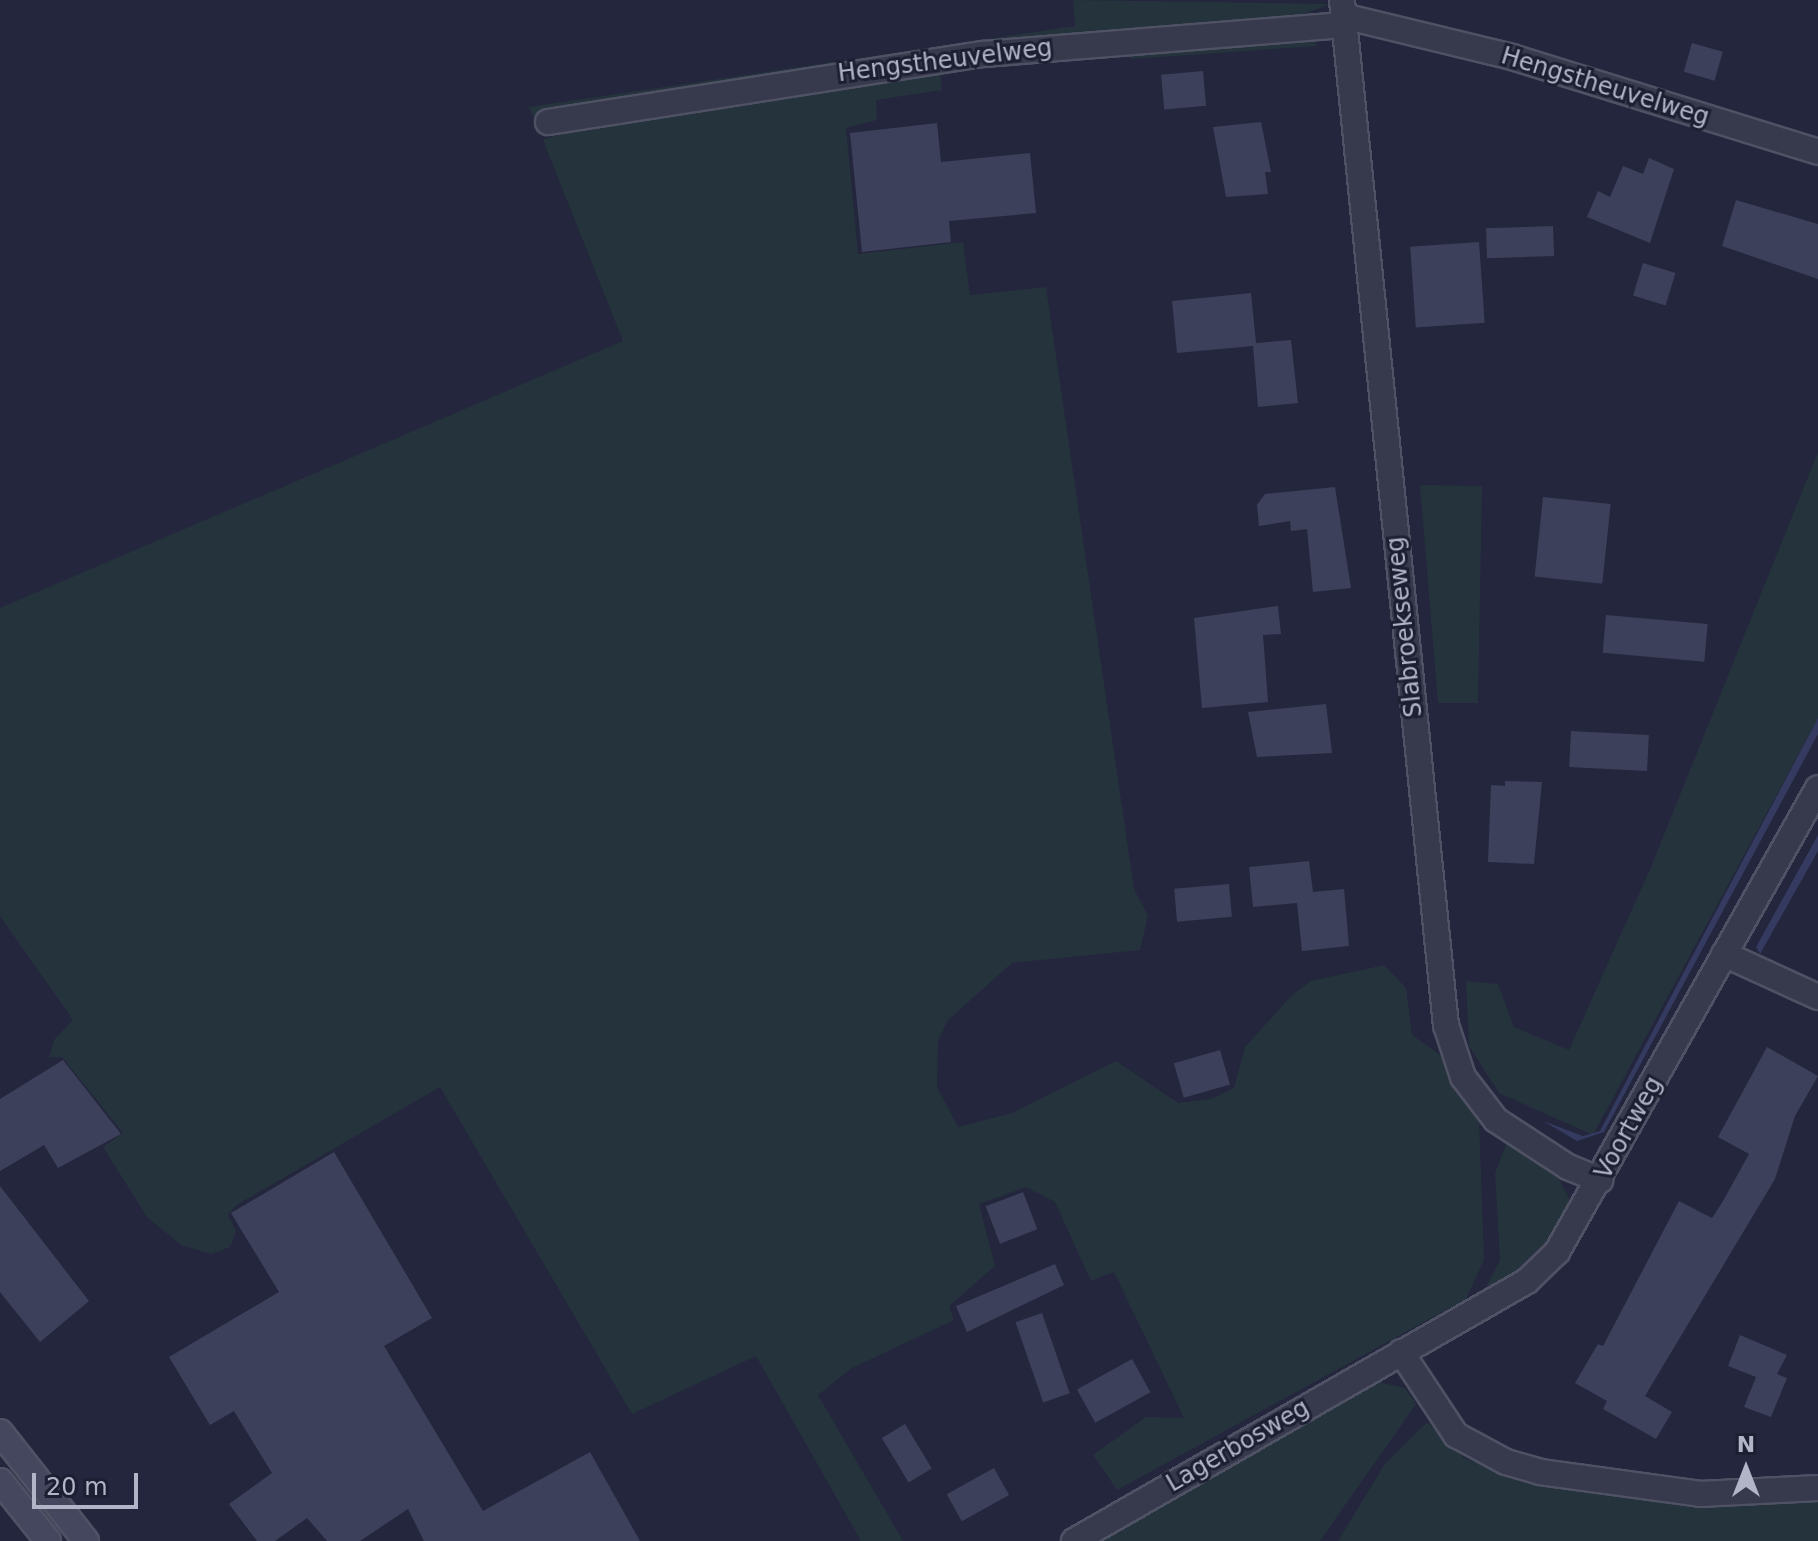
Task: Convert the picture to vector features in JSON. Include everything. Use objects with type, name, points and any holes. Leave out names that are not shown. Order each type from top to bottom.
[{"type":"street","name":"Hengstheuvelweg","points":[[548,122],[984,54],[1343,14],[1512,57],[1818,152]]},
{"type":"street","name":"Slabroekseweg","points":[[1343,14],[1446,1025],[1463,1077],[1496,1120],[1568,1167],[1601,1180]]},
{"type":"street","name":"Voortweg","points":[[1401,1352],[1527,1281],[1557,1252],[1601,1180],[1818,788]]},
{"type":"street","points":[[1724,954],[1818,997]]},
{"type":"street","points":[[1401,1352],[1432,1404],[1456,1435],[1482,1451],[1540,1472],[1700,1494],[1818,1488]]},
{"type":"street","name":"Lagerbosweg","points":[[1074,1541],[1401,1352]]},
{"type":"street","points":[[0,1432],[86,1541]]},
{"type":"street","points":[[0,1481],[48,1541]]},
{"type":"shaded area","points":[[1073,0],[1330,4],[1299,16],[993,45],[533,116],[529,107],[1075,26]]},
{"type":"shaded area","points":[[1304,35],[1318,46],[1131,59],[1130,49]]},
{"type":"shaded area","points":[[940,65],[942,90],[876,100],[877,120],[846,128],[858,254],[963,242],[970,295],[1046,287],[1134,889],[1148,916],[1140,950],[1012,963],[948,1020],[938,1041],[937,1087],[958,1127],[1012,1113],[1116,1061],[1178,1103],[1211,1099],[1234,1088],[1245,1047],[1292,995],[1311,981],[1384,965],[1406,988],[1412,1035],[1439,1054],[1479,1119],[1484,1260],[1466,1299],[1117,1490],[1093,1455],[1146,1417],[1184,1418],[1114,1272],[1091,1281],[1055,1202],[1026,1187],[979,1204],[995,1266],[949,1306],[954,1320],[852,1368],[818,1395],[903,1541],[861,1541],[756,1356],[632,1414],[440,1087],[235,1206],[228,1215],[236,1231],[230,1247],[211,1254],[181,1245],[147,1217],[103,1147],[123,1133],[62,1057],[49,1057],[54,1040],[73,1020],[0,916],[0,608],[623,341],[543,140],[575,129]]},
{"type":"shaded area","points":[[1818,452],[1818,718],[1593,1135],[1499,1093],[1469,1046],[1466,981],[1498,984],[1514,1027],[1569,1050],[1651,867]]},
{"type":"shaded area","points":[[1420,485],[1482,486],[1478,703],[1438,703]]},
{"type":"shaded area","points":[[1507,1142],[1553,1168],[1571,1202],[1561,1227],[1511,1276],[1484,1291],[1500,1260],[1495,1173]]},
{"type":"shaded area","points":[[1378,1382],[1405,1388],[1416,1404],[1320,1541],[1096,1541]]},
{"type":"shaded area","points":[[1427,1422],[1464,1458],[1534,1484],[1691,1507],[1818,1501],[1818,1541],[1338,1541],[1384,1465]]},
{"type":"water","points":[[1818,718],[1818,734],[1604,1132],[1577,1141],[1543,1121],[1583,1136],[1600,1131]]},
{"type":"water","points":[[1818,835],[1818,851],[1760,954],[1756,947]]},
{"type":"building","points":[[1692,43],[1723,52],[1714,81],[1684,72]]},
{"type":"building","points":[[1203,71],[1206,106],[1164,110],[1161,75]]},
{"type":"building","points":[[1261,122],[1271,172],[1265,172],[1268,194],[1226,197],[1213,127]]},
{"type":"building","points":[[937,123],[941,162],[1030,153],[1036,213],[949,221],[951,242],[862,252],[850,133]]},
{"type":"building","points":[[1649,158],[1674,169],[1650,243],[1587,217],[1598,191],[1610,197],[1623,166],[1643,174]]},
{"type":"building","points":[[1736,200],[1818,224],[1818,279],[1722,246]]},
{"type":"building","points":[[1553,226],[1554,256],[1487,258],[1486,228]]},
{"type":"building","points":[[1479,242],[1485,323],[1416,328],[1410,247]]},
{"type":"building","points":[[1643,263],[1676,273],[1666,305],[1633,296]]},
{"type":"building","points":[[1251,293],[1256,343],[1291,340],[1298,403],[1258,407],[1253,346],[1177,353],[1172,301]]},
{"type":"building","points":[[1335,487],[1351,588],[1313,592],[1307,529],[1291,531],[1290,521],[1259,526],[1257,505],[1265,494]]},
{"type":"building","points":[[1543,497],[1611,504],[1602,584],[1535,577]]},
{"type":"building","points":[[1278,606],[1281,634],[1263,635],[1268,702],[1202,708],[1194,618]]},
{"type":"building","points":[[1606,615],[1708,624],[1704,662],[1603,653]]},
{"type":"building","points":[[1326,704],[1332,753],[1257,757],[1248,712]]},
{"type":"building","points":[[1571,731],[1649,735],[1647,771],[1569,767]]},
{"type":"building","points":[[1505,781],[1542,782],[1534,864],[1488,862],[1491,785],[1505,786]]},
{"type":"building","points":[[1309,861],[1313,892],[1344,889],[1349,946],[1302,951],[1297,903],[1253,907],[1249,867]]},
{"type":"building","points":[[1229,884],[1232,917],[1177,922],[1174,889]]},
{"type":"building","points":[[1767,1047],[1818,1076],[1795,1116],[1775,1179],[1645,1396],[1672,1412],[1656,1439],[1603,1409],[1607,1401],[1575,1383],[1598,1344],[1603,1346],[1679,1201],[1712,1218],[1723,1201],[1749,1154],[1718,1137]]},
{"type":"building","points":[[1220,1050],[1230,1085],[1184,1098],[1174,1063]]},
{"type":"building","points":[[63,1060],[121,1134],[58,1168],[44,1145],[0,1171],[0,1099]]},
{"type":"building","points":[[334,1152],[432,1318],[384,1346],[483,1511],[590,1452],[640,1541],[424,1541],[408,1509],[360,1541],[327,1541],[307,1518],[275,1541],[257,1541],[229,1504],[272,1473],[234,1411],[210,1425],[169,1357],[279,1292],[231,1213]]},
{"type":"building","points":[[0,1186],[89,1301],[40,1342],[0,1292]]},
{"type":"building","points":[[1023,1192],[1037,1229],[1000,1244],[986,1206]]},
{"type":"building","points":[[1055,1264],[1064,1285],[967,1332],[956,1306]]},
{"type":"building","points":[[1042,1313],[1070,1393],[1043,1402],[1016,1322]]},
{"type":"building","points":[[1740,1335],[1787,1355],[1777,1374],[1787,1378],[1771,1417],[1744,1407],[1756,1377],[1728,1366]]},
{"type":"building","points":[[1132,1359],[1150,1392],[1095,1423],[1077,1390]]},
{"type":"building","points":[[905,1424],[932,1469],[909,1482],[882,1438]]},
{"type":"building","points":[[994,1468],[1009,1495],[962,1521],[947,1494]]}]
